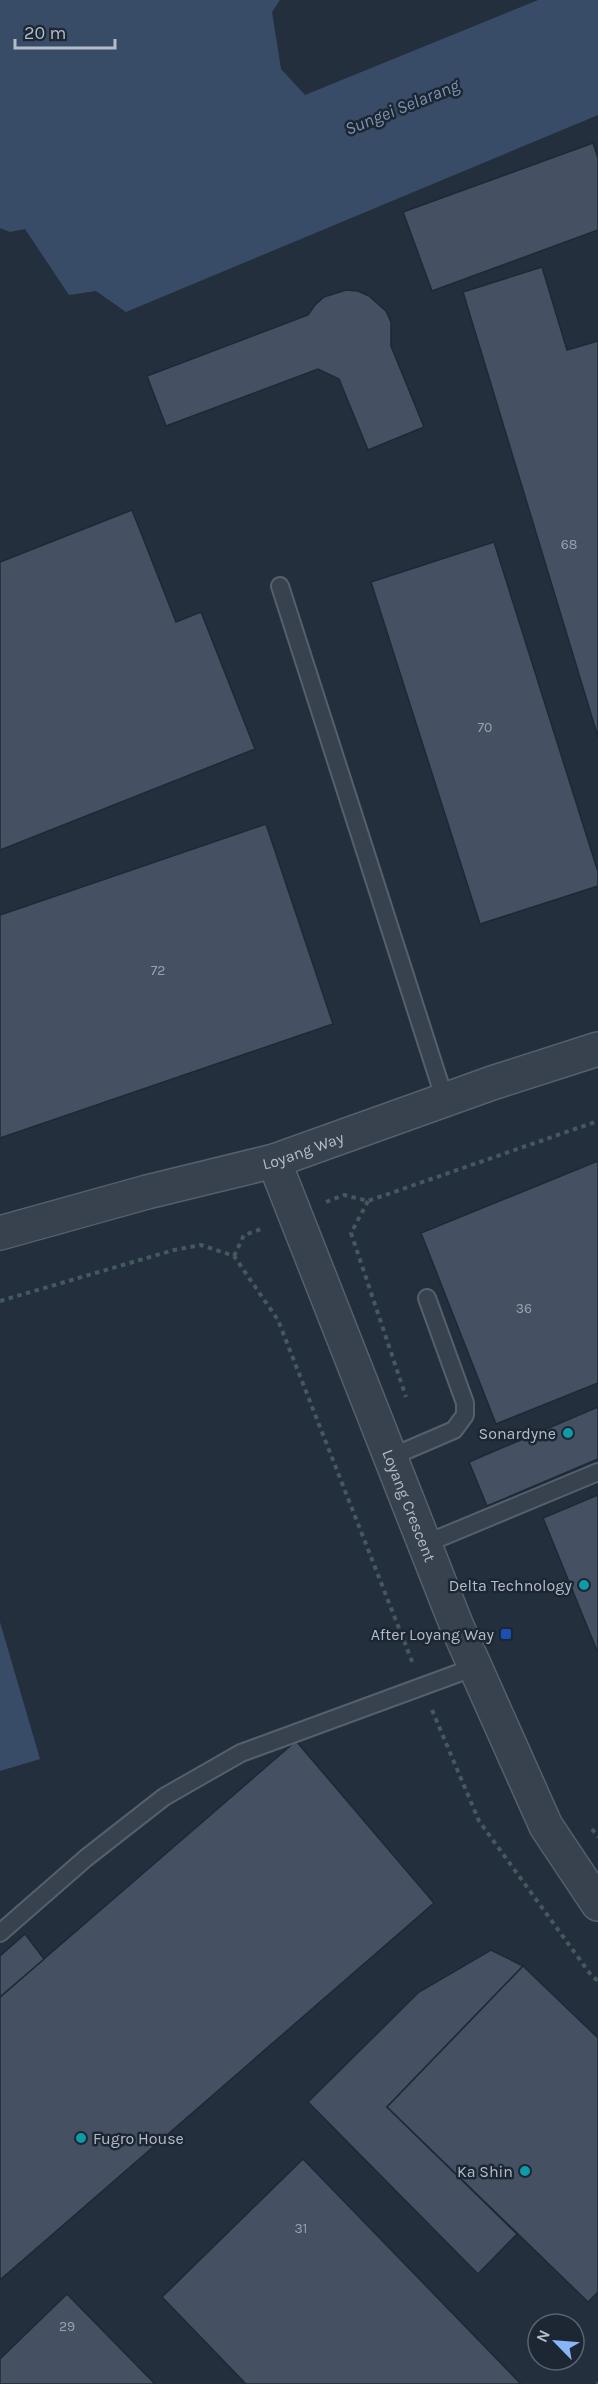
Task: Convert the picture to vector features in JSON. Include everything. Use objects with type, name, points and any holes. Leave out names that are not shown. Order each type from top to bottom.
[{"type":"street","name":"Loyang Way","points":[[0,1233],[147,1192],[274,1161],[598,1049]]},
{"type":"street","name":"Loyang Crescent","points":[[274,1161],[475,1668],[546,1826],[598,1904]]},
{"type":"lane","points":[[280,586],[445,1100]]},
{"type":"lane","points":[[391,1458],[454,1430],[465,1415],[465,1403],[427,1298]]},
{"type":"lane","points":[[425,1544],[598,1472]]},
{"type":"lane","points":[[0,1934],[86,1858],[164,1797],[241,1753],[475,1668]]},
{"type":"path","points":[[368,1200],[598,1121]]},
{"type":"path","points":[[0,1301],[174,1250],[201,1245],[234,1256],[278,1320],[416,1671]]},
{"type":"path","points":[[429,1703],[479,1821],[591,1975],[598,1981]]},
{"type":"water","name":"Sungei Selarang","points":[[0,0],[280,0],[272,12],[281,69],[305,95],[538,0],[598,0],[598,115],[126,312],[96,291],[69,295],[25,229],[10,232],[0,228]]},
{"type":"water","points":[[0,1622],[40,1759],[0,1771]]},
{"type":"building","points":[[593,143],[598,158],[598,230],[432,291],[403,212]]},
{"type":"building","points":[[542,267],[567,350],[598,341],[598,737],[463,292]]},
{"type":"building","points":[[346,290],[358,291],[369,296],[386,311],[391,322],[391,346],[424,427],[368,450],[339,379],[318,369],[166,426],[147,376],[308,315],[324,297]]},
{"type":"building","points":[[132,510],[176,622],[201,612],[255,749],[0,850],[0,562]]},
{"type":"building","points":[[494,542],[598,872],[598,886],[480,924],[371,582]]},
{"type":"building","points":[[266,824],[333,1024],[0,1138],[0,915]]},
{"type":"building","points":[[598,1161],[598,1383],[496,1424],[421,1233]]},
{"type":"building","name":"Sonardyne","points":[[598,1407],[598,1459],[487,1506],[469,1462]]},
{"type":"building","name":"Delta Technology","points":[[598,1495],[598,1653],[543,1518]]},
{"type":"building","name":"Fugro House","points":[[296,1741],[434,1903],[0,2280],[0,1997]]},
{"type":"building","points":[[25,1934],[44,1959],[0,1997],[0,1956]]},
{"type":"building","points":[[491,1950],[523,1966],[387,2107],[517,2234],[478,2274],[308,2102],[419,1992]]},
{"type":"building","name":"Ka Shin","points":[[523,1966],[598,2038],[598,2292],[588,2302],[387,2107]]},
{"type":"building","points":[[303,2159],[521,2384],[246,2384],[162,2297]]},
{"type":"building","points":[[67,2294],[155,2384],[0,2384],[0,2359]]},
{"type":"place","name":"Sonardyne","points":[[568,1433]]},
{"type":"place","name":"Delta Technology","points":[[584,1585]]},
{"type":"place","name":"After Loyang Way","points":[[506,1634]]},
{"type":"place","name":"Fugro House","points":[[81,2138]]},
{"type":"place","name":"Ka Shin","points":[[525,2171]]}]
